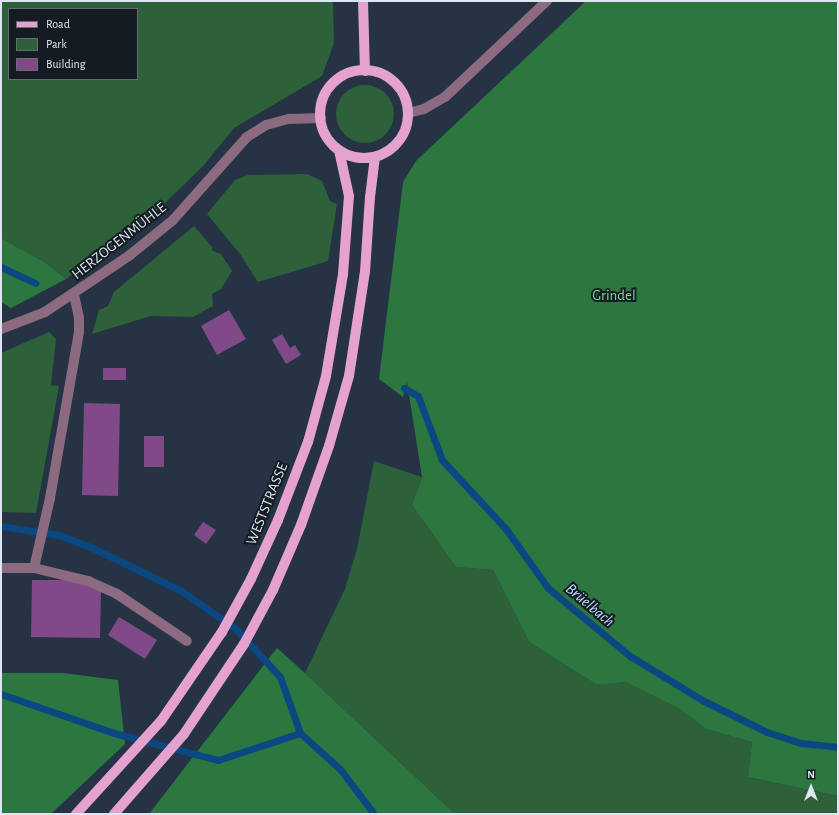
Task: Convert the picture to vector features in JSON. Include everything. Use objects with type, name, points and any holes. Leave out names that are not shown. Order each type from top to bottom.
[{"type":"main road","points":[[364,1],[366,71]]},
{"type":"main road","points":[[320,118],[322,104],[328,90],[338,79],[351,73],[366,71],[379,73],[391,80],[401,90],[408,113],[405,132],[398,143],[388,152],[376,157],[363,158],[339,150]]},
{"type":"main road","name":"WESTSTRASSE","points":[[76,814],[161,721],[222,632],[251,579],[278,520],[308,442],[326,376],[343,274],[349,196],[339,150],[330,142],[320,118]]},
{"type":"main road","points":[[114,814],[184,734],[244,644],[273,590],[329,446],[348,376],[365,272],[370,197],[376,157]]},
{"type":"street","points":[[408,113],[424,109],[445,97],[547,1]]},
{"type":"street","name":"HERZOGENMÜHLE","points":[[1,330],[45,312],[74,294],[130,255],[173,220],[247,137],[266,125],[289,119],[320,118]]},
{"type":"street","points":[[35,565],[47,509],[78,332],[79,318],[74,294]]},
{"type":"street","points":[[1,568],[35,565],[88,581],[117,594],[187,642]]},
{"type":"green space","points":[[1,1],[333,1],[334,43],[322,76],[234,128],[203,166],[134,233],[66,279],[46,263],[1,238]]},
{"type":"green space","name":"Grindel","points":[[586,1],[838,1],[838,796],[748,777],[752,742],[706,729],[680,709],[625,682],[597,685],[529,642],[493,570],[456,567],[412,505],[422,477],[407,382],[403,397],[379,379],[403,182],[416,161]]},
{"type":"green space","points":[[365,85],[381,90],[389,98],[394,114],[389,130],[381,138],[365,143],[349,138],[341,130],[336,114],[341,98],[349,90]]},
{"type":"green space","points":[[307,174],[322,181],[330,201],[337,204],[328,261],[258,282],[240,254],[207,214],[235,180],[248,175]]},
{"type":"green space","points":[[194,226],[213,248],[211,250],[221,254],[232,271],[221,289],[212,294],[213,306],[193,317],[151,316],[92,334],[99,310],[108,306],[114,292]]},
{"type":"green space","points":[[1,238],[46,263],[66,279],[11,308],[1,302]]},
{"type":"green space","points":[[49,332],[56,339],[51,385],[59,386],[36,513],[1,512],[1,353]]},
{"type":"green space","points":[[374,461],[422,477],[412,505],[456,567],[493,570],[529,642],[597,685],[625,682],[680,709],[706,729],[752,742],[748,777],[838,796],[838,814],[455,814],[305,673],[345,589],[357,549]]},
{"type":"green space","points":[[277,648],[305,673],[455,814],[149,814]]},
{"type":"green space","points":[[1,673],[63,673],[118,680],[125,744],[51,814],[1,813]]},
{"type":"building","points":[[229,310],[246,339],[217,355],[201,326]]},
{"type":"building","points":[[282,334],[290,348],[295,345],[301,355],[286,364],[272,340]]},
{"type":"building","points":[[103,368],[126,368],[126,380],[103,380]]},
{"type":"building","points":[[84,403],[120,404],[118,496],[82,495]]},
{"type":"building","points":[[144,436],[164,436],[164,467],[144,467]]},
{"type":"building","points":[[203,522],[216,530],[206,544],[194,535]]},
{"type":"building","points":[[32,580],[81,580],[101,591],[100,638],[31,637]]},
{"type":"building","points":[[119,617],[157,640],[145,659],[108,635]]},
{"type":"waterway","name":"Brüelbach","points":[[1,267],[36,283]]},
{"type":"waterway","name":"Brüelbach","points":[[404,388],[418,396],[442,460],[506,529],[548,588],[630,656],[702,700],[767,732],[801,743],[838,747]]},
{"type":"waterway","points":[[1,526],[59,535],[95,549],[183,592],[237,630],[280,677],[300,733],[340,769],[374,814]]},
{"type":"waterway","points":[[1,694],[114,733],[218,760],[300,733]]}]
